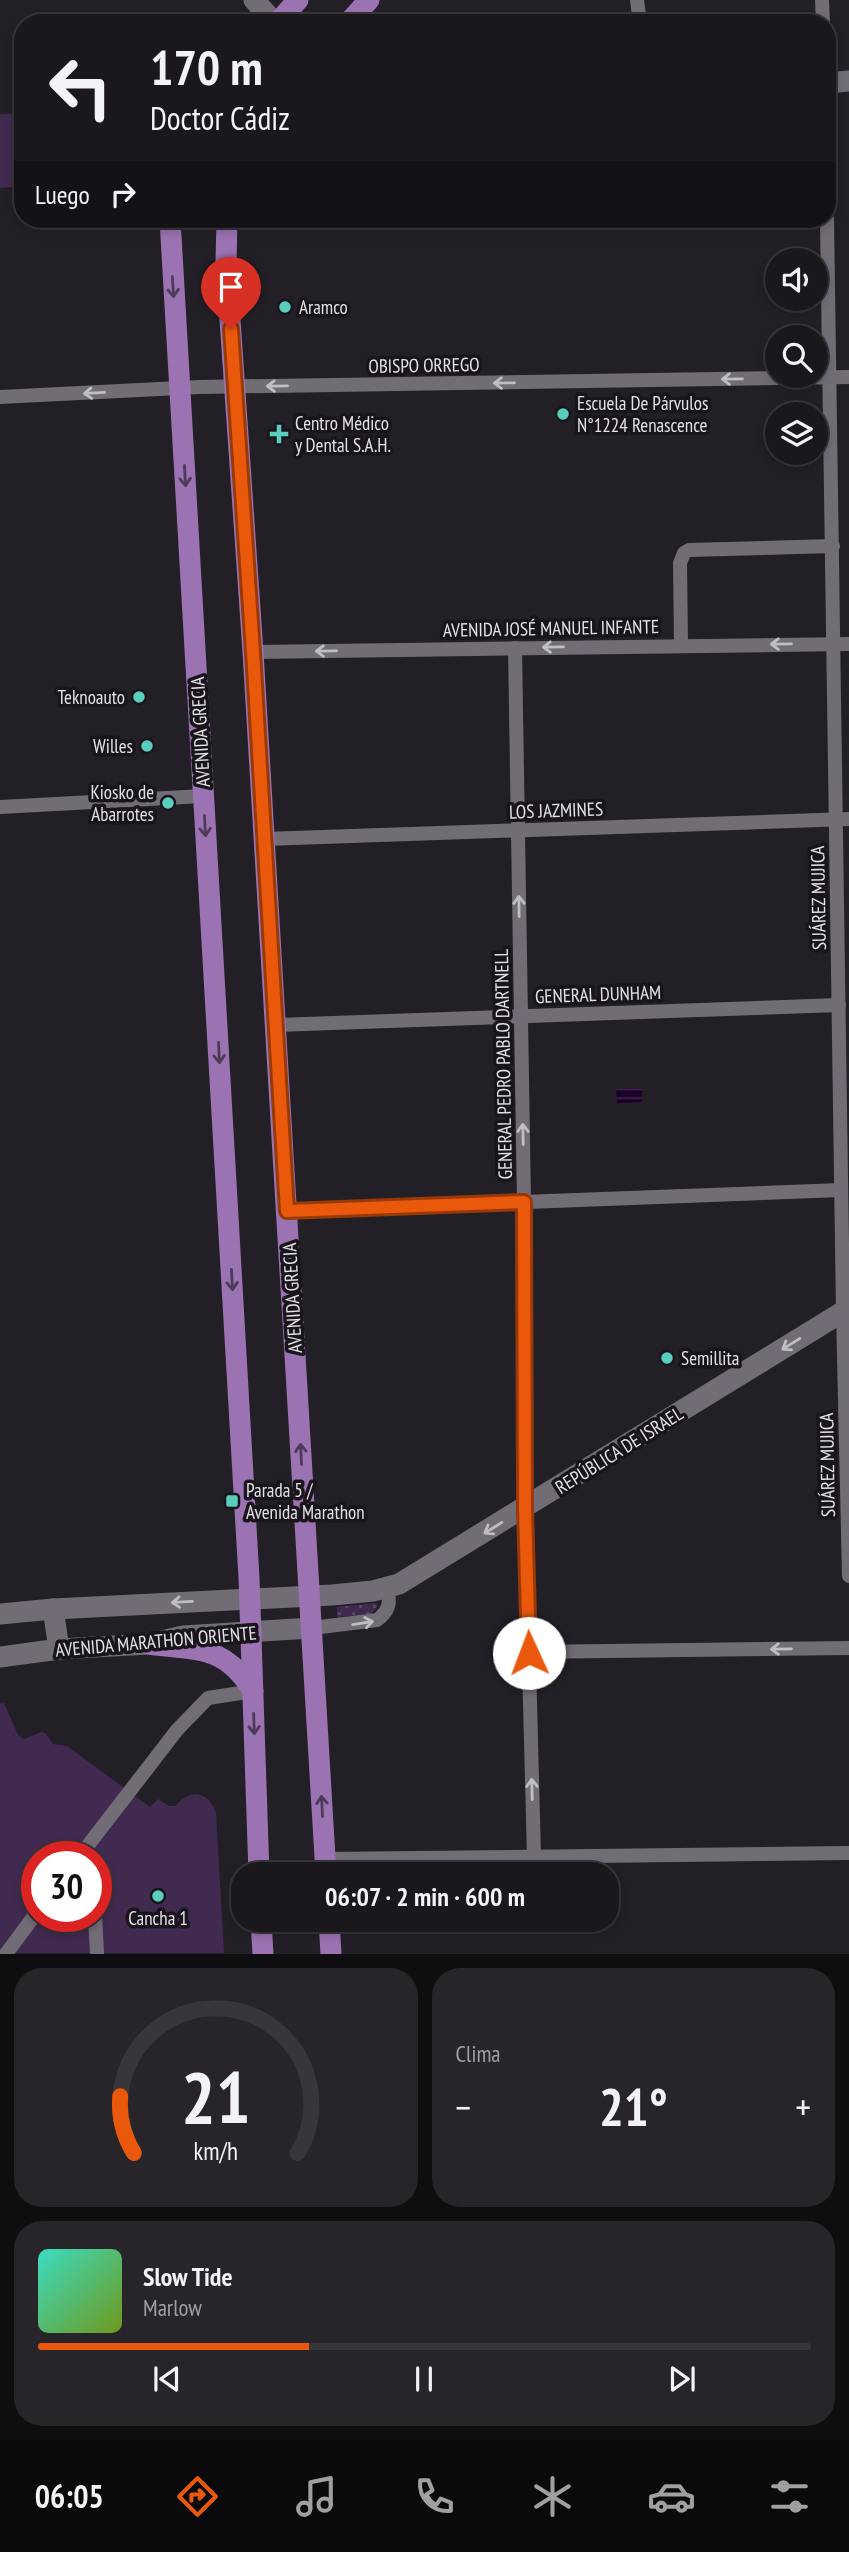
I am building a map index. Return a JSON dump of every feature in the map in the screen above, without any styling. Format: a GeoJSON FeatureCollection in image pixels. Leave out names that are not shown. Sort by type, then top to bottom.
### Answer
{"type":"FeatureCollection","features":[{"type":"Feature","properties":{"kind":"main road"},"geometry":{"type":"LineString","coordinates":[[254,0],[267,14]]}},
{"type":"Feature","properties":{"kind":"main road"},"geometry":{"type":"LineString","coordinates":[[285,14],[298,0]]}},
{"type":"Feature","properties":{"kind":"main road"},"geometry":{"type":"LineString","coordinates":[[356,14],[369,0]]}},
{"type":"Feature","properties":{"kind":"main road","name":"AVENIDA GRECIA"},"geometry":{"type":"LineString","coordinates":[[171,228],[250,1598],[259,1862]]}},
{"type":"Feature","properties":{"kind":"main road","name":"AVENIDA GRECIA"},"geometry":{"type":"LineString","coordinates":[[227,228],[226,262],[265,839],[326,1862]]}},
{"type":"Feature","properties":{"kind":"main road","name":"REPÚBLICA DE ISRAEL"},"geometry":{"type":"LineString","coordinates":[[309,1596],[387,1588],[411,1578],[846,1310]]}},
{"type":"Feature","properties":{"kind":"main road","name":"AVENIDA MARATHON ORIENTE"},"geometry":{"type":"LineString","coordinates":[[0,1614],[309,1596]]}},
{"type":"Feature","properties":{"kind":"main road"},"geometry":{"type":"LineString","coordinates":[[53,1609],[58,1650]]}},
{"type":"Feature","properties":{"kind":"main road","name":"AVENIDA MARATHON ORIENTE"},"geometry":{"type":"LineString","coordinates":[[1,1654],[149,1644],[183,1636],[312,1628]]}},
{"type":"Feature","properties":{"kind":"main road"},"geometry":{"type":"LineString","coordinates":[[149,1644],[205,1651],[225,1658],[241,1673],[253,1690]]}},
{"type":"Feature","properties":{"kind":"main road"},"geometry":{"type":"LineString","coordinates":[[262,1932],[263,1954]]}},
{"type":"Feature","properties":{"kind":"main road"},"geometry":{"type":"LineString","coordinates":[[330,1932],[331,1954]]}},
{"type":"Feature","properties":{"kind":"street","name":"SUÁREZ MUJICA"},"geometry":{"type":"LineString","coordinates":[[827,228],[833,546],[842,644],[839,1005],[849,1576]]}},
{"type":"Feature","properties":{"kind":"street","name":"OBISPO ORREGO"},"geometry":{"type":"LineString","coordinates":[[0,397],[235,386],[849,377]]}},
{"type":"Feature","properties":{"kind":"street"},"geometry":{"type":"LineString","coordinates":[[681,645],[680,563],[684,553],[689,550],[833,546]]}},
{"type":"Feature","properties":{"kind":"street","name":"AVENIDA JOSÉ MANUEL INFANTE"},"geometry":{"type":"LineString","coordinates":[[253,652],[842,644]]}},
{"type":"Feature","properties":{"kind":"street","name":"GENERAL PEDRO PABLO DARTNELL"},"geometry":{"type":"LineString","coordinates":[[515,648],[524,1202],[525,1508],[534,1857]]}},
{"type":"Feature","properties":{"kind":"street"},"geometry":{"type":"LineString","coordinates":[[0,807],[204,796]]}},
{"type":"Feature","properties":{"kind":"street","name":"LOS JAZMINES"},"geometry":{"type":"LineString","coordinates":[[265,839],[842,819]]}},
{"type":"Feature","properties":{"kind":"street","name":"GENERAL DUNHAM"},"geometry":{"type":"LineString","coordinates":[[276,1025],[839,1005]]}},
{"type":"Feature","properties":{"kind":"street"},"geometry":{"type":"LineString","coordinates":[[287,1211],[841,1189]]}},
{"type":"Feature","properties":{"kind":"street"},"geometry":{"type":"LineString","coordinates":[[312,1628],[377,1620],[388,1609],[390,1599],[387,1588]]}},
{"type":"Feature","properties":{"kind":"street"},"geometry":{"type":"LineString","coordinates":[[529,1653],[849,1648]]}},
{"type":"Feature","properties":{"kind":"street"},"geometry":{"type":"LineString","coordinates":[[92,1840],[177,1730],[208,1698],[253,1690]]}},
{"type":"Feature","properties":{"kind":"street"},"geometry":{"type":"LineString","coordinates":[[430,1862],[534,1857],[849,1853]]}},
{"type":"Feature","properties":{"kind":"street"},"geometry":{"type":"LineString","coordinates":[[6,1954],[23,1932]]}},
{"type":"Feature","properties":{"kind":"street"},"geometry":{"type":"LineString","coordinates":[[96,1932],[97,1954]]}},
{"type":"Feature","properties":{"kind":"shaded area"},"geometry":{"type":"Polygon","coordinates":[[[14,113],[14,187],[0,188],[0,114],[14,113]]]}},
{"type":"Feature","properties":{"kind":"shaded area"},"geometry":{"type":"Polygon","coordinates":[[[642,1088],[642,1102],[617,1103],[616,1089],[642,1088]]]}},
{"type":"Feature","properties":{"kind":"shaded area"},"geometry":{"type":"Polygon","coordinates":[[[376,1603],[378,1606],[371,1614],[337,1617],[337,1607],[376,1603]]]}},
{"type":"Feature","properties":{"kind":"shaded area"},"geometry":{"type":"Polygon","coordinates":[[[4,1703],[18,1735],[24,1739],[42,1732],[46,1734],[53,1744],[67,1746],[150,1807],[158,1799],[169,1806],[176,1806],[187,1796],[198,1794],[209,1800],[216,1813],[224,1953],[0,1953],[0,1704],[4,1703]]]}},
{"type":"Feature","properties":{"kind":"place","name":"Aramco"},"geometry":{"type":"Point","coordinates":[285,307]}},
{"type":"Feature","properties":{"kind":"place","name":"Escuela De Párvulos N°1224 Renascence"},"geometry":{"type":"Point","coordinates":[563,414]}},
{"type":"Feature","properties":{"kind":"place","name":"Centro Médico y Dental S.A.H."},"geometry":{"type":"Point","coordinates":[279,434]}},
{"type":"Feature","properties":{"kind":"place","name":"Teknoauto"},"geometry":{"type":"Point","coordinates":[139,697]}},
{"type":"Feature","properties":{"kind":"place","name":"Willes"},"geometry":{"type":"Point","coordinates":[147,746]}},
{"type":"Feature","properties":{"kind":"place","name":"Kiosko de Abarrotes"},"geometry":{"type":"Point","coordinates":[168,803]}},
{"type":"Feature","properties":{"kind":"place","name":"Semillita"},"geometry":{"type":"Point","coordinates":[667,1358]}},
{"type":"Feature","properties":{"kind":"place","name":"Parada 5 / Avenida Marathon"},"geometry":{"type":"Point","coordinates":[232,1501]}},
{"type":"Feature","properties":{"kind":"place","name":"Cancha 1"},"geometry":{"type":"Point","coordinates":[158,1896]}},
{"type":"Feature","properties":{"kind":"route"},"geometry":{"type":"LineString","coordinates":[[231,329],[287,1211],[524,1202],[525,1508],[529,1653]]}}]}
